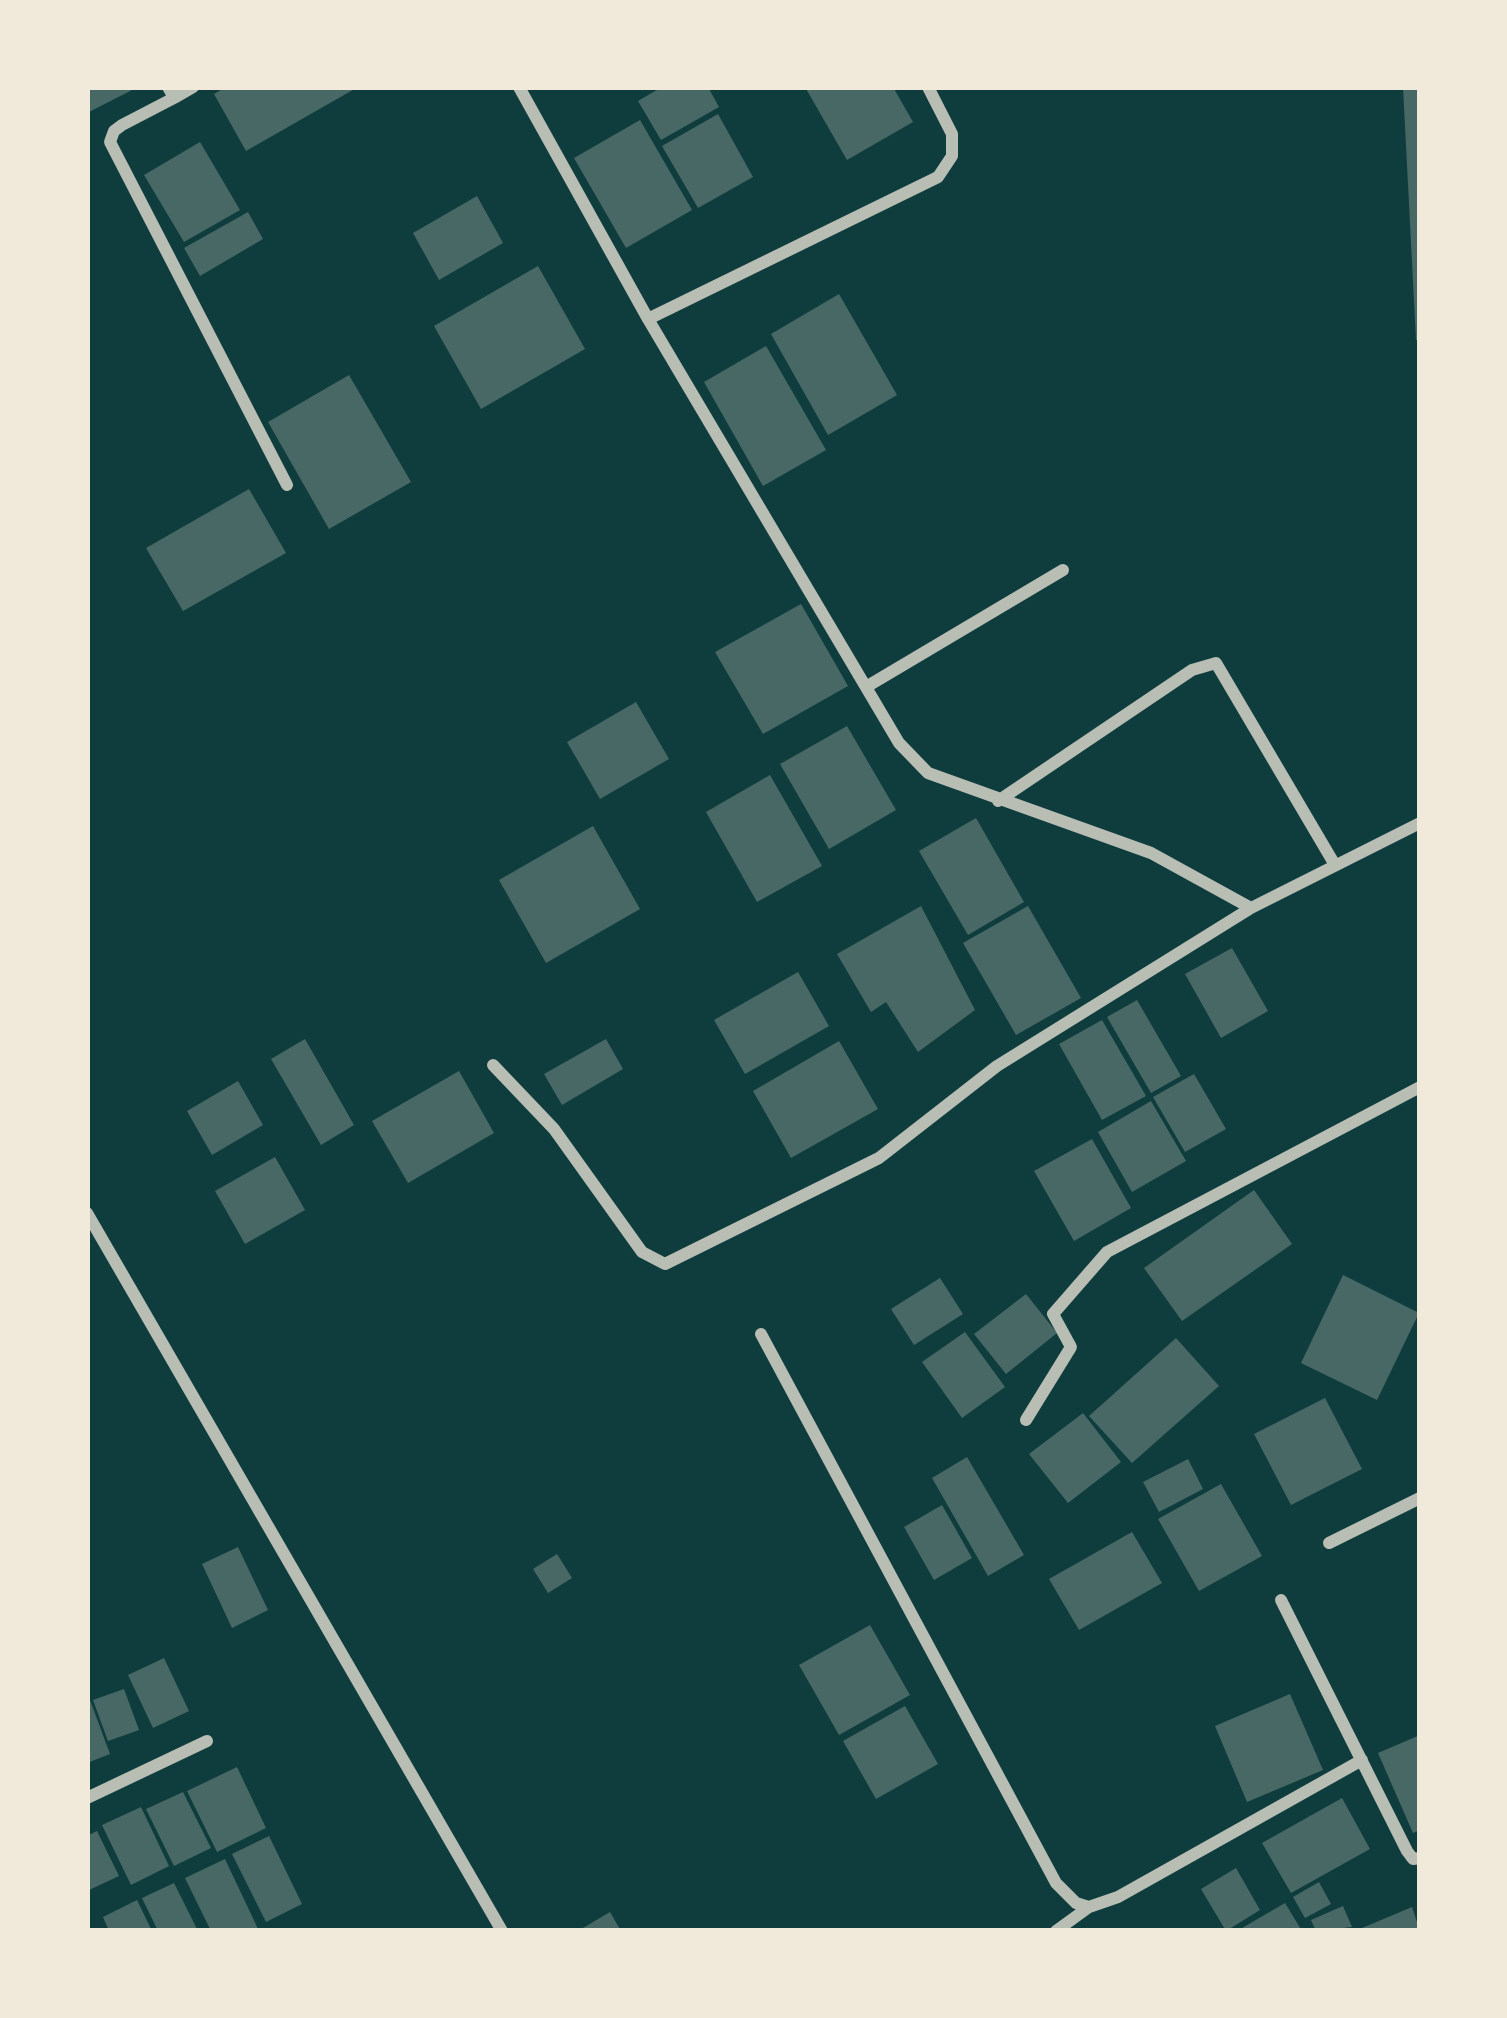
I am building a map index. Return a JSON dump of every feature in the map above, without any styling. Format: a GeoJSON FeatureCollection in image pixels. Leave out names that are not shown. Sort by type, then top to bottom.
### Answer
{"type":"FeatureCollection","features":[{"type":"Feature","properties":{"kind":"street"},"geometry":{"type":"LineString","coordinates":[[193,87],[171,92],[114,130],[110,142],[287,485]]}},
{"type":"Feature","properties":{"kind":"street"},"geometry":{"type":"LineString","coordinates":[[519,87],[648,319],[912,760],[942,780],[1151,853],[1250,908]]}},
{"type":"Feature","properties":{"kind":"street"},"geometry":{"type":"LineString","coordinates":[[648,319],[938,177],[952,156],[952,134],[928,87]]}},
{"type":"Feature","properties":{"kind":"street"},"geometry":{"type":"LineString","coordinates":[[866,687],[1063,570]]}},
{"type":"Feature","properties":{"kind":"street"},"geometry":{"type":"LineString","coordinates":[[998,800],[1192,670],[1216,663],[1335,866]]}},
{"type":"Feature","properties":{"kind":"street"},"geometry":{"type":"LineString","coordinates":[[494,1065],[554,1130],[641,1252],[665,1264],[879,1158],[997,1066],[1250,908],[1420,823]]}},
{"type":"Feature","properties":{"kind":"street"},"geometry":{"type":"LineString","coordinates":[[1026,1420],[1070,1347],[1053,1314],[1107,1252],[1420,1087]]}},
{"type":"Feature","properties":{"kind":"street"},"geometry":{"type":"LineString","coordinates":[[87,1213],[502,1931]]}},
{"type":"Feature","properties":{"kind":"street"},"geometry":{"type":"LineString","coordinates":[[761,1334],[1056,1883],[1076,1904],[1089,1907]]}},
{"type":"Feature","properties":{"kind":"street"},"geometry":{"type":"LineString","coordinates":[[1329,1543],[1420,1498]]}},
{"type":"Feature","properties":{"kind":"street"},"geometry":{"type":"LineString","coordinates":[[1281,1600],[1410,1856],[1420,1858]]}},
{"type":"Feature","properties":{"kind":"street"},"geometry":{"type":"LineString","coordinates":[[87,1798],[207,1741]]}},
{"type":"Feature","properties":{"kind":"street"},"geometry":{"type":"LineString","coordinates":[[1056,1931],[1089,1907],[1118,1897],[1362,1760]]}},
{"type":"Feature","properties":{"kind":"building"},"geometry":{"type":"Polygon","coordinates":[[[87,87],[138,87],[87,113],[87,87]]]}},
{"type":"Feature","properties":{"kind":"building"},"geometry":{"type":"Polygon","coordinates":[[[226,87],[358,87],[246,151],[214,94],[226,87]]]}},
{"type":"Feature","properties":{"kind":"building"},"geometry":{"type":"Polygon","coordinates":[[[662,87],[708,87],[719,107],[661,140],[638,101],[662,87]]]}},
{"type":"Feature","properties":{"kind":"building"},"geometry":{"type":"Polygon","coordinates":[[[805,87],[893,87],[913,122],[847,160],[805,87]]]}},
{"type":"Feature","properties":{"kind":"building"},"geometry":{"type":"Polygon","coordinates":[[[1403,87],[1420,87],[1420,340],[1416,340],[1403,87]]]}},
{"type":"Feature","properties":{"kind":"building"},"geometry":{"type":"Polygon","coordinates":[[[718,114],[753,177],[698,208],[662,146],[718,114]]]}},
{"type":"Feature","properties":{"kind":"building"},"geometry":{"type":"Polygon","coordinates":[[[640,120],[692,210],[626,248],[574,158],[640,120]]]}},
{"type":"Feature","properties":{"kind":"building"},"geometry":{"type":"Polygon","coordinates":[[[200,142],[240,210],[184,242],[144,175],[200,142]]]}},
{"type":"Feature","properties":{"kind":"building"},"geometry":{"type":"Polygon","coordinates":[[[477,196],[503,243],[439,280],[413,233],[477,196]]]}},
{"type":"Feature","properties":{"kind":"building"},"geometry":{"type":"Polygon","coordinates":[[[248,212],[263,239],[200,276],[184,248],[248,212]]]}},
{"type":"Feature","properties":{"kind":"building"},"geometry":{"type":"Polygon","coordinates":[[[538,266],[585,349],[481,409],[434,326],[538,266]]]}},
{"type":"Feature","properties":{"kind":"building"},"geometry":{"type":"Polygon","coordinates":[[[839,294],[897,395],[828,435],[771,334],[839,294]]]}},
{"type":"Feature","properties":{"kind":"building"},"geometry":{"type":"Polygon","coordinates":[[[766,346],[826,450],[763,486],[704,382],[766,346]]]}},
{"type":"Feature","properties":{"kind":"building"},"geometry":{"type":"Polygon","coordinates":[[[349,375],[411,482],[329,529],[268,422],[349,375]]]}},
{"type":"Feature","properties":{"kind":"building"},"geometry":{"type":"Polygon","coordinates":[[[249,489],[286,553],[183,611],[146,548],[249,489]]]}},
{"type":"Feature","properties":{"kind":"building"},"geometry":{"type":"Polygon","coordinates":[[[801,604],[848,686],[763,734],[715,652],[801,604]]]}},
{"type":"Feature","properties":{"kind":"building"},"geometry":{"type":"Polygon","coordinates":[[[636,702],[669,759],[600,799],[567,742],[636,702]]]}},
{"type":"Feature","properties":{"kind":"building"},"geometry":{"type":"Polygon","coordinates":[[[847,726],[896,810],[829,849],[780,764],[847,726]]]}},
{"type":"Feature","properties":{"kind":"building"},"geometry":{"type":"Polygon","coordinates":[[[770,775],[822,866],[757,902],[706,812],[770,775]]]}},
{"type":"Feature","properties":{"kind":"building"},"geometry":{"type":"Polygon","coordinates":[[[976,818],[1024,902],[968,935],[919,851],[976,818]]]}},
{"type":"Feature","properties":{"kind":"building"},"geometry":{"type":"Polygon","coordinates":[[[593,826],[640,909],[546,963],[499,880],[593,826]]]}},
{"type":"Feature","properties":{"kind":"building"},"geometry":{"type":"Polygon","coordinates":[[[921,906],[975,1010],[918,1052],[886,1002],[871,1012],[837,954],[921,906]]]}},
{"type":"Feature","properties":{"kind":"building"},"geometry":{"type":"Polygon","coordinates":[[[1028,906],[1081,998],[1016,1035],[963,943],[1028,906]]]}},
{"type":"Feature","properties":{"kind":"building"},"geometry":{"type":"Polygon","coordinates":[[[1232,948],[1268,1011],[1221,1038],[1185,974],[1232,948]]]}},
{"type":"Feature","properties":{"kind":"building"},"geometry":{"type":"Polygon","coordinates":[[[798,972],[829,1026],[745,1074],[714,1020],[798,972]]]}},
{"type":"Feature","properties":{"kind":"building"},"geometry":{"type":"Polygon","coordinates":[[[1137,1000],[1181,1076],[1151,1093],[1107,1017],[1137,1000]]]}},
{"type":"Feature","properties":{"kind":"building"},"geometry":{"type":"Polygon","coordinates":[[[1102,1020],[1146,1096],[1102,1120],[1059,1044],[1102,1020]]]}},
{"type":"Feature","properties":{"kind":"building"},"geometry":{"type":"Polygon","coordinates":[[[305,1039],[354,1125],[321,1145],[271,1059],[305,1039]]]}},
{"type":"Feature","properties":{"kind":"building"},"geometry":{"type":"Polygon","coordinates":[[[606,1039],[623,1069],[562,1105],[544,1074],[606,1039]]]}},
{"type":"Feature","properties":{"kind":"building"},"geometry":{"type":"Polygon","coordinates":[[[839,1041],[878,1109],[791,1158],[753,1091],[839,1041]]]}},
{"type":"Feature","properties":{"kind":"building"},"geometry":{"type":"Polygon","coordinates":[[[459,1071],[494,1133],[408,1183],[372,1121],[459,1071]]]}},
{"type":"Feature","properties":{"kind":"building"},"geometry":{"type":"Polygon","coordinates":[[[1194,1074],[1226,1129],[1185,1152],[1153,1097],[1194,1074]]]}},
{"type":"Feature","properties":{"kind":"building"},"geometry":{"type":"Polygon","coordinates":[[[238,1081],[263,1125],[212,1155],[187,1111],[238,1081]]]}},
{"type":"Feature","properties":{"kind":"building"},"geometry":{"type":"Polygon","coordinates":[[[1151,1101],[1186,1161],[1132,1192],[1098,1132],[1151,1101]]]}},
{"type":"Feature","properties":{"kind":"building"},"geometry":{"type":"Polygon","coordinates":[[[1092,1139],[1131,1208],[1074,1241],[1034,1171],[1092,1139]]]}},
{"type":"Feature","properties":{"kind":"building"},"geometry":{"type":"Polygon","coordinates":[[[275,1157],[305,1210],[245,1244],[215,1191],[275,1157]]]}},
{"type":"Feature","properties":{"kind":"building"},"geometry":{"type":"Polygon","coordinates":[[[1254,1190],[1292,1244],[1182,1321],[1144,1268],[1254,1190]]]}},
{"type":"Feature","properties":{"kind":"building"},"geometry":{"type":"Polygon","coordinates":[[[1343,1275],[1419,1313],[1377,1400],[1301,1363],[1343,1275]]]}},
{"type":"Feature","properties":{"kind":"building"},"geometry":{"type":"Polygon","coordinates":[[[940,1278],[963,1314],[914,1345],[891,1309],[940,1278]]]}},
{"type":"Feature","properties":{"kind":"building"},"geometry":{"type":"Polygon","coordinates":[[[1026,1294],[1057,1333],[1006,1374],[974,1334],[1026,1294]]]}},
{"type":"Feature","properties":{"kind":"building"},"geometry":{"type":"Polygon","coordinates":[[[965,1332],[1005,1387],[962,1418],[922,1362],[965,1332]]]}},
{"type":"Feature","properties":{"kind":"building"},"geometry":{"type":"Polygon","coordinates":[[[1176,1338],[1219,1386],[1132,1463],[1089,1416],[1176,1338]]]}},
{"type":"Feature","properties":{"kind":"building"},"geometry":{"type":"Polygon","coordinates":[[[1325,1398],[1362,1469],[1291,1505],[1254,1434],[1325,1398]]]}},
{"type":"Feature","properties":{"kind":"building"},"geometry":{"type":"Polygon","coordinates":[[[1083,1413],[1121,1462],[1068,1503],[1029,1454],[1083,1413]]]}},
{"type":"Feature","properties":{"kind":"building"},"geometry":{"type":"Polygon","coordinates":[[[967,1457],[1024,1555],[988,1576],[932,1478],[967,1457]]]}},
{"type":"Feature","properties":{"kind":"building"},"geometry":{"type":"Polygon","coordinates":[[[1188,1459],[1203,1489],[1159,1512],[1143,1482],[1188,1459]]]}},
{"type":"Feature","properties":{"kind":"building"},"geometry":{"type":"Polygon","coordinates":[[[1221,1484],[1262,1556],[1199,1591],[1158,1519],[1221,1484]]]}},
{"type":"Feature","properties":{"kind":"building"},"geometry":{"type":"Polygon","coordinates":[[[942,1505],[972,1558],[934,1580],[904,1527],[942,1505]]]}},
{"type":"Feature","properties":{"kind":"building"},"geometry":{"type":"Polygon","coordinates":[[[1132,1532],[1162,1583],[1079,1630],[1049,1579],[1132,1532]]]}},
{"type":"Feature","properties":{"kind":"building"},"geometry":{"type":"Polygon","coordinates":[[[238,1547],[268,1610],[232,1628],[202,1564],[238,1547]]]}},
{"type":"Feature","properties":{"kind":"building"},"geometry":{"type":"Polygon","coordinates":[[[557,1554],[572,1578],[548,1593],[533,1569],[557,1554]]]}},
{"type":"Feature","properties":{"kind":"building"},"geometry":{"type":"Polygon","coordinates":[[[870,1625],[910,1695],[839,1735],[799,1665],[870,1625]]]}},
{"type":"Feature","properties":{"kind":"building"},"geometry":{"type":"Polygon","coordinates":[[[164,1658],[189,1711],[153,1728],[128,1675],[164,1658]]]}},
{"type":"Feature","properties":{"kind":"building"},"geometry":{"type":"Polygon","coordinates":[[[124,1689],[139,1730],[108,1741],[93,1700],[124,1689]]]}},
{"type":"Feature","properties":{"kind":"building"},"geometry":{"type":"Polygon","coordinates":[[[87,1692],[110,1754],[87,1763],[87,1692]]]}},
{"type":"Feature","properties":{"kind":"building"},"geometry":{"type":"Polygon","coordinates":[[[1290,1694],[1323,1770],[1247,1802],[1215,1726],[1290,1694]]]}},
{"type":"Feature","properties":{"kind":"building"},"geometry":{"type":"Polygon","coordinates":[[[905,1706],[938,1764],[876,1799],[843,1741],[905,1706]]]}},
{"type":"Feature","properties":{"kind":"building"},"geometry":{"type":"Polygon","coordinates":[[[1420,1735],[1420,1830],[1413,1833],[1378,1753],[1420,1735]]]}},
{"type":"Feature","properties":{"kind":"building"},"geometry":{"type":"Polygon","coordinates":[[[237,1767],[266,1828],[217,1852],[187,1791],[237,1767]]]}},
{"type":"Feature","properties":{"kind":"building"},"geometry":{"type":"Polygon","coordinates":[[[183,1792],[211,1848],[174,1866],[146,1809],[183,1792]]]}},
{"type":"Feature","properties":{"kind":"building"},"geometry":{"type":"Polygon","coordinates":[[[1342,1798],[1370,1849],[1291,1893],[1262,1843],[1342,1798]]]}},
{"type":"Feature","properties":{"kind":"building"},"geometry":{"type":"Polygon","coordinates":[[[141,1807],[169,1866],[131,1885],[102,1825],[141,1807]]]}},
{"type":"Feature","properties":{"kind":"building"},"geometry":{"type":"Polygon","coordinates":[[[97,1831],[119,1876],[87,1891],[87,1836],[97,1831]]]}},
{"type":"Feature","properties":{"kind":"building"},"geometry":{"type":"Polygon","coordinates":[[[269,1836],[302,1904],[266,1922],[232,1854],[269,1836]]]}},
{"type":"Feature","properties":{"kind":"building"},"geometry":{"type":"Polygon","coordinates":[[[225,1859],[259,1931],[211,1931],[185,1878],[225,1859]]]}},
{"type":"Feature","properties":{"kind":"building"},"geometry":{"type":"Polygon","coordinates":[[[1236,1868],[1260,1910],[1226,1931],[1201,1889],[1236,1868]]]}},
{"type":"Feature","properties":{"kind":"building"},"geometry":{"type":"Polygon","coordinates":[[[1319,1882],[1331,1904],[1305,1918],[1293,1897],[1319,1882]]]}},
{"type":"Feature","properties":{"kind":"building"},"geometry":{"type":"Polygon","coordinates":[[[174,1883],[198,1931],[158,1931],[142,1898],[174,1883]]]}},
{"type":"Feature","properties":{"kind":"building"},"geometry":{"type":"Polygon","coordinates":[[[137,1900],[152,1931],[109,1931],[103,1917],[137,1900]]]}},
{"type":"Feature","properties":{"kind":"building"},"geometry":{"type":"Polygon","coordinates":[[[1285,1903],[1302,1931],[1237,1931],[1285,1903]]]}},
{"type":"Feature","properties":{"kind":"building"},"geometry":{"type":"Polygon","coordinates":[[[1343,1906],[1352,1927],[1316,1931],[1311,1920],[1343,1906]]]}},
{"type":"Feature","properties":{"kind":"building"},"geometry":{"type":"Polygon","coordinates":[[[1412,1907],[1420,1931],[1355,1931],[1412,1907]]]}},
{"type":"Feature","properties":{"kind":"building"},"geometry":{"type":"Polygon","coordinates":[[[610,1912],[621,1931],[578,1931],[610,1912]]]}}]}
